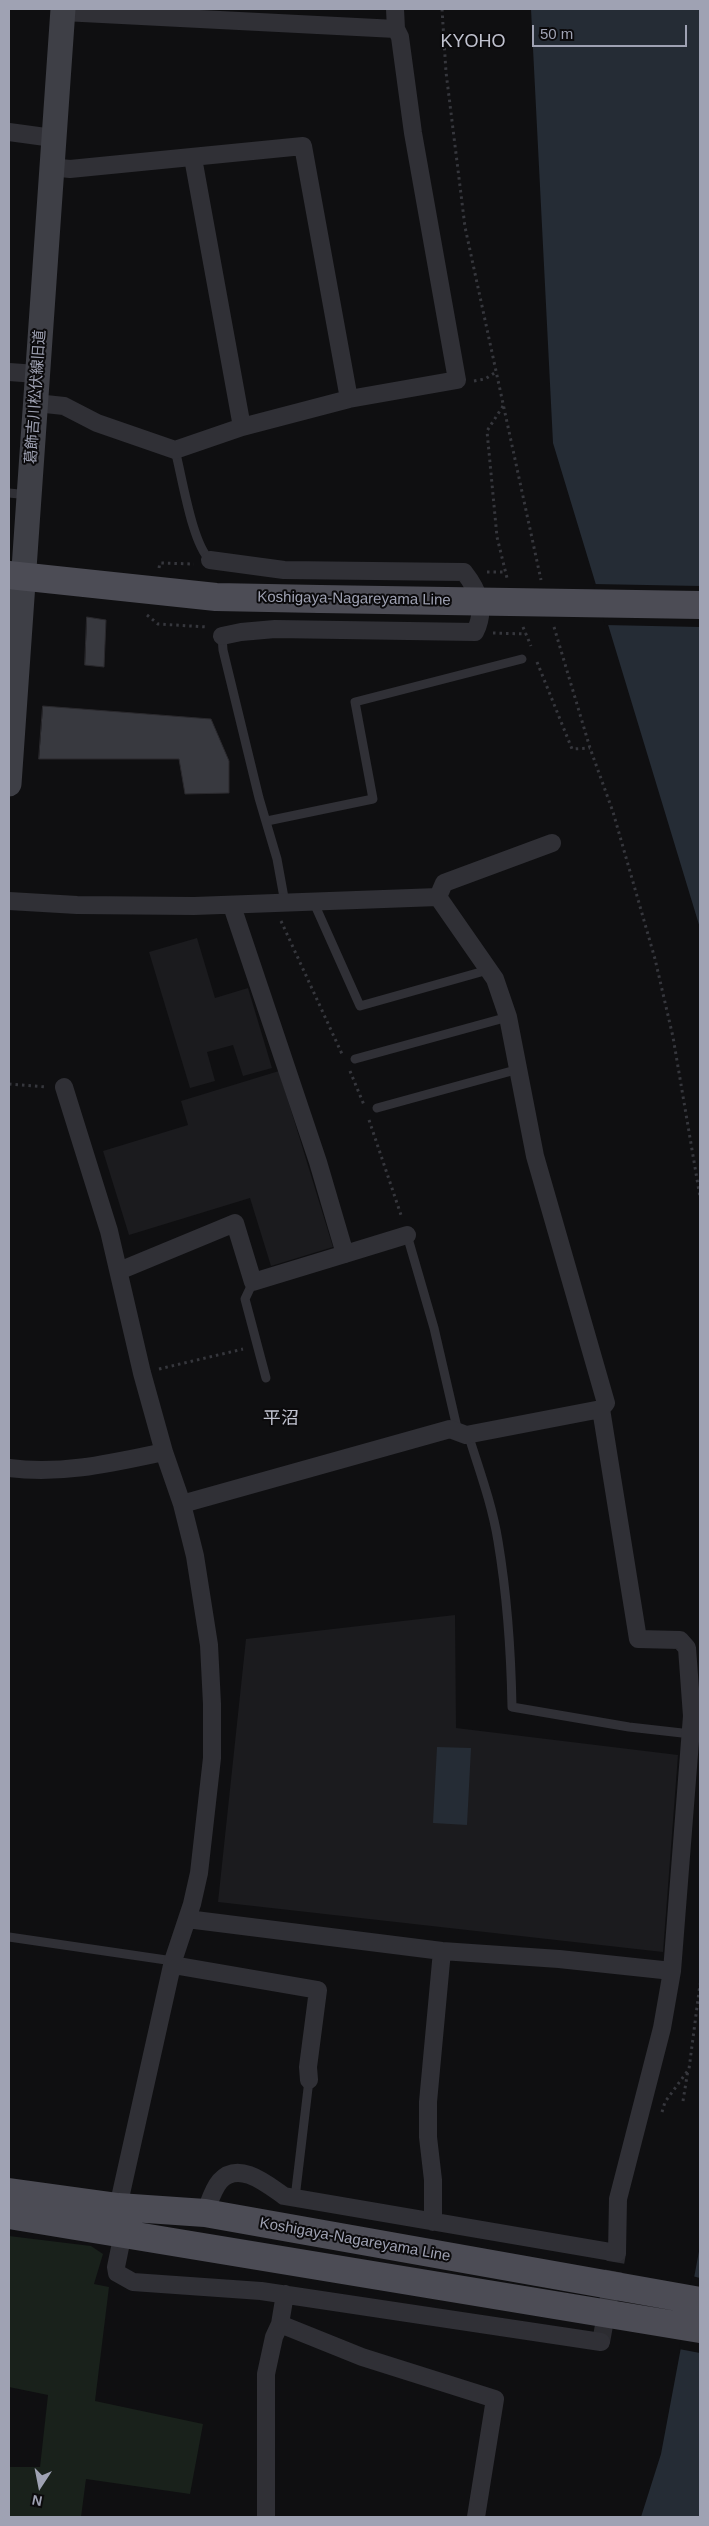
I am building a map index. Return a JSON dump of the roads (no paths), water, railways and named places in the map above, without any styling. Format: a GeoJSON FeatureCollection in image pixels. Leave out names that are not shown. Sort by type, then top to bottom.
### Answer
{"type":"FeatureCollection","features":[{"type":"Feature","properties":{"kind":"main road","name":"Koshigaya-Nagareyama Line"},"geometry":{"type":"LineString","coordinates":[[16,576],[216,598],[700,605]]}},
{"type":"Feature","properties":{"kind":"main road","name":"Koshigaya-Nagareyama Line"},"geometry":{"type":"LineString","coordinates":[[9,2192],[118,2207],[205,2213],[700,2301]]}},
{"type":"Feature","properties":{"kind":"main road","name":"Koshigaya-Nagareyama Line"},"geometry":{"type":"LineString","coordinates":[[9,2215],[700,2329]]}},
{"type":"Feature","properties":{"kind":"street"},"geometry":{"type":"LineString","coordinates":[[36,402],[64,406],[97,423],[175,450],[242,427],[349,399],[457,380],[413,133],[400,37],[396,29],[394,9]]}},
{"type":"Feature","properties":{"kind":"street"},"geometry":{"type":"LineString","coordinates":[[63,11],[396,29]]}},
{"type":"Feature","properties":{"kind":"street","name":"葛飾吉川松伏線旧道"},"geometry":{"type":"LineString","coordinates":[[9,784],[19,494],[36,402],[63,11]]}},
{"type":"Feature","properties":{"kind":"street"},"geometry":{"type":"LineString","coordinates":[[9,132],[53,138]]}},
{"type":"Feature","properties":{"kind":"street"},"geometry":{"type":"LineString","coordinates":[[51,167],[70,169],[302,146],[349,399]]}},
{"type":"Feature","properties":{"kind":"street"},"geometry":{"type":"LineString","coordinates":[[193,158],[242,427]]}},
{"type":"Feature","properties":{"kind":"street"},"geometry":{"type":"LineString","coordinates":[[9,372],[37,374]]}},
{"type":"Feature","properties":{"kind":"street"},"geometry":{"type":"LineString","coordinates":[[210,560],[284,570],[464,572],[476,588],[482,618],[475,632],[275,629],[226,635]]}},
{"type":"Feature","properties":{"kind":"street"},"geometry":{"type":"LineString","coordinates":[[438,897],[444,883],[552,843]]}},
{"type":"Feature","properties":{"kind":"street"},"geometry":{"type":"LineString","coordinates":[[9,901],[78,905],[232,906],[438,897]]}},
{"type":"Feature","properties":{"kind":"street"},"geometry":{"type":"LineString","coordinates":[[182,1504],[450,1430],[463,1433],[601,1409],[606,1403],[540,1173],[508,1017],[495,979],[438,897]]}},
{"type":"Feature","properties":{"kind":"street"},"geometry":{"type":"LineString","coordinates":[[232,906],[318,1162],[345,1254]]}},
{"type":"Feature","properties":{"kind":"street"},"geometry":{"type":"LineString","coordinates":[[64,1088],[109,1231],[142,1373],[164,1452],[182,1504],[202,1590],[209,1645],[212,1704],[212,1758],[199,1874],[173,1963],[118,2207]]}},
{"type":"Feature","properties":{"kind":"street"},"geometry":{"type":"LineString","coordinates":[[119,1272],[234,1223],[253,1282],[408,1236]]}},
{"type":"Feature","properties":{"kind":"street"},"geometry":{"type":"LineString","coordinates":[[205,2213],[220,2180],[230,2174],[244,2173],[258,2178],[284,2196],[617,2253],[618,2199],[662,2028],[672,1971],[692,1706],[687,1648],[680,1640],[638,1639],[601,1409]]}},
{"type":"Feature","properties":{"kind":"street"},"geometry":{"type":"LineString","coordinates":[[9,1468],[38,1471],[86,1468],[164,1452]]}},
{"type":"Feature","properties":{"kind":"street"},"geometry":{"type":"LineString","coordinates":[[187,1919],[442,1950],[559,1958],[672,1971]]}},
{"type":"Feature","properties":{"kind":"street"},"geometry":{"type":"LineString","coordinates":[[433,2222],[433,2180],[428,2137],[428,2102],[442,1950]]}},
{"type":"Feature","properties":{"kind":"street"},"geometry":{"type":"LineString","coordinates":[[173,1963],[318,1990],[308,2066],[309,2080]]}},
{"type":"Feature","properties":{"kind":"street"},"geometry":{"type":"LineString","coordinates":[[123,2233],[116,2267],[117,2274],[125,2280],[133,2282],[285,2294],[601,2342]]}},
{"type":"Feature","properties":{"kind":"street"},"geometry":{"type":"LineString","coordinates":[[266,2517],[266,2374],[274,2336],[280,2324],[285,2294]]}},
{"type":"Feature","properties":{"kind":"street"},"geometry":{"type":"LineString","coordinates":[[280,2324],[362,2357],[495,2399],[476,2517]]}},
{"type":"Feature","properties":{"kind":"lane"},"geometry":{"type":"LineString","coordinates":[[175,450],[195,530],[203,553],[210,560]]}},
{"type":"Feature","properties":{"kind":"lane"},"geometry":{"type":"LineString","coordinates":[[226,635],[223,650],[277,859],[285,903]]}},
{"type":"Feature","properties":{"kind":"lane"},"geometry":{"type":"LineString","coordinates":[[267,821],[373,799],[355,702],[522,659]]}},
{"type":"Feature","properties":{"kind":"lane"},"geometry":{"type":"LineString","coordinates":[[314,903],[360,1006],[488,970]]}},
{"type":"Feature","properties":{"kind":"lane"},"geometry":{"type":"LineString","coordinates":[[355,1059],[508,1017]]}},
{"type":"Feature","properties":{"kind":"lane"},"geometry":{"type":"LineString","coordinates":[[376,1108],[519,1069]]}},
{"type":"Feature","properties":{"kind":"lane"},"geometry":{"type":"LineString","coordinates":[[408,1236],[463,1433],[489,1500],[498,1540],[511,1664],[512,1707],[629,1727],[691,1734]]}},
{"type":"Feature","properties":{"kind":"lane"},"geometry":{"type":"LineString","coordinates":[[253,1282],[245,1300],[266,1378]]}},
{"type":"Feature","properties":{"kind":"lane"},"geometry":{"type":"LineString","coordinates":[[9,1937],[173,1963]]}},
{"type":"Feature","properties":{"kind":"lane"},"geometry":{"type":"LineString","coordinates":[[295,2198],[309,2080]]}},
{"type":"Feature","properties":{"kind":"tunnel"},"geometry":{"type":"LineString","coordinates":[[601,2342],[617,2253]]}},
{"type":"Feature","properties":{"kind":"district","name":"KYOHO"},"geometry":{"type":"Point","coordinates":[473,42]}},
{"type":"Feature","properties":{"kind":"district","name":"平沼"},"geometry":{"type":"Point","coordinates":[281,1419]}}]}
